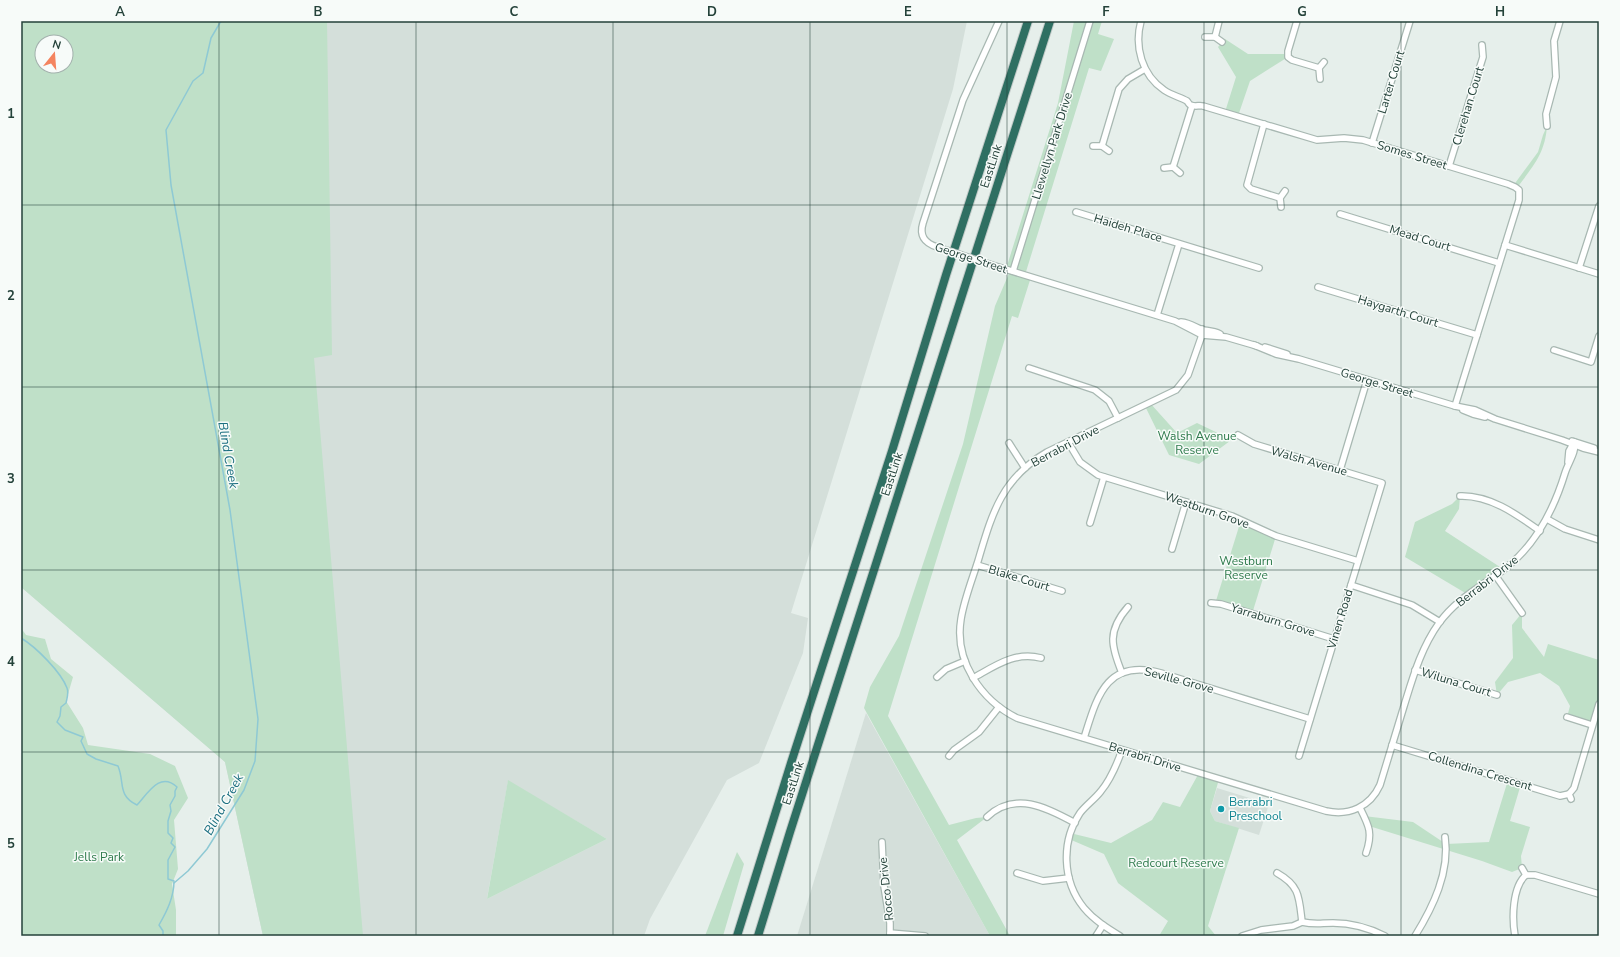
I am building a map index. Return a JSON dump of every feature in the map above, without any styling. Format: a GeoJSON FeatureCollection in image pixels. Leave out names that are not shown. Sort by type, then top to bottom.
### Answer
{"type":"FeatureCollection","features":[{"type":"Feature","properties":{"kind":"highway","name":"EastLink"},"geometry":{"type":"LineString","coordinates":[[737,936],[1028,21]]}},
{"type":"Feature","properties":{"kind":"highway","name":"EastLink"},"geometry":{"type":"LineString","coordinates":[[758,936],[792,824],[1050,21]]}},
{"type":"Feature","properties":{"kind":"street","name":"George Street"},"geometry":{"type":"LineString","coordinates":[[999,21],[963,100],[923,223],[921,233],[924,240],[937,247],[992,265],[1175,321],[1188,323],[1201,332],[1213,331],[1226,337],[1274,349],[1299,359],[1455,406],[1473,414],[1496,419],[1574,444],[1589,446],[1599,451]]}},
{"type":"Feature","properties":{"kind":"street","name":"Llewellyn Park Drive"},"geometry":{"type":"LineString","coordinates":[[1013,271],[1090,21]]}},
{"type":"Feature","properties":{"kind":"street","name":"Somes Street"},"geometry":{"type":"LineString","coordinates":[[1141,21],[1138,39],[1140,55],[1145,69],[1161,88],[1173,96],[1185,100],[1192,106],[1204,106],[1317,140],[1349,138],[1372,143],[1513,186],[1520,190],[1519,200],[1455,406]]}},
{"type":"Feature","properties":{"kind":"street"},"geometry":{"type":"LineString","coordinates":[[1215,36],[1219,21]]}},
{"type":"Feature","properties":{"kind":"street"},"geometry":{"type":"LineString","coordinates":[[1297,21],[1288,51],[1288,57],[1292,60],[1319,68]]}},
{"type":"Feature","properties":{"kind":"street","name":"Larter Court"},"geometry":{"type":"LineString","coordinates":[[1372,143],[1410,21]]}},
{"type":"Feature","properties":{"kind":"street"},"geometry":{"type":"LineString","coordinates":[[1548,126],[1546,114],[1556,82],[1554,41],[1560,21]]}},
{"type":"Feature","properties":{"kind":"street"},"geometry":{"type":"LineString","coordinates":[[1205,37],[1215,36],[1222,42]]}},
{"type":"Feature","properties":{"kind":"street","name":"Clerehan Court"},"geometry":{"type":"LineString","coordinates":[[1449,166],[1483,57],[1482,45]]}},
{"type":"Feature","properties":{"kind":"street"},"geometry":{"type":"LineString","coordinates":[[1320,79],[1319,68],[1324,62]]}},
{"type":"Feature","properties":{"kind":"street"},"geometry":{"type":"LineString","coordinates":[[1102,146],[1120,89],[1128,79],[1145,69]]}},
{"type":"Feature","properties":{"kind":"street"},"geometry":{"type":"LineString","coordinates":[[1173,167],[1192,106]]}},
{"type":"Feature","properties":{"kind":"street"},"geometry":{"type":"LineString","coordinates":[[1264,124],[1247,185],[1251,189],[1280,198]]}},
{"type":"Feature","properties":{"kind":"street"},"geometry":{"type":"LineString","coordinates":[[1093,146],[1102,146],[1109,151]]}},
{"type":"Feature","properties":{"kind":"street"},"geometry":{"type":"LineString","coordinates":[[1164,168],[1173,167],[1180,173]]}},
{"type":"Feature","properties":{"kind":"street"},"geometry":{"type":"LineString","coordinates":[[1281,207],[1280,198],[1285,191]]}},
{"type":"Feature","properties":{"kind":"street"},"geometry":{"type":"LineString","coordinates":[[1579,268],[1599,206]]}},
{"type":"Feature","properties":{"kind":"street","name":"Haideh Place"},"geometry":{"type":"LineString","coordinates":[[1076,212],[1259,268]]}},
{"type":"Feature","properties":{"kind":"street","name":"Mead Court"},"geometry":{"type":"LineString","coordinates":[[1340,214],[1499,263]]}},
{"type":"Feature","properties":{"kind":"street"},"geometry":{"type":"LineString","coordinates":[[1157,315],[1179,244]]}},
{"type":"Feature","properties":{"kind":"street"},"geometry":{"type":"LineString","coordinates":[[1505,245],[1599,274]]}},
{"type":"Feature","properties":{"kind":"street","name":"Haygarth Court"},"geometry":{"type":"LineString","coordinates":[[1318,287],[1477,335]]}},
{"type":"Feature","properties":{"kind":"street","name":"Berrabri Drive"},"geometry":{"type":"LineString","coordinates":[[1201,332],[1188,375],[1176,390],[1040,456],[1025,468],[1008,486],[991,518],[961,619],[960,635],[965,661],[973,678],[983,692],[999,707],[1024,720],[1326,811],[1344,813],[1360,808],[1372,799],[1378,790],[1415,670],[1425,646],[1440,622],[1467,594],[1507,567],[1523,552],[1540,531],[1558,497],[1567,466],[1568,454],[1574,444]]}},
{"type":"Feature","properties":{"kind":"street"},"geometry":{"type":"LineString","coordinates":[[1554,350],[1591,362],[1599,336]]}},
{"type":"Feature","properties":{"kind":"street"},"geometry":{"type":"LineString","coordinates":[[1029,368],[1089,387],[1099,392],[1109,401],[1118,418]]}},
{"type":"Feature","properties":{"kind":"street"},"geometry":{"type":"LineString","coordinates":[[1340,470],[1367,380]]}},
{"type":"Feature","properties":{"kind":"street","name":"Walsh Avenue"},"geometry":{"type":"LineString","coordinates":[[1238,435],[1254,444],[1382,483]]}},
{"type":"Feature","properties":{"kind":"street","name":"Westburn Grove"},"geometry":{"type":"LineString","coordinates":[[1068,442],[1080,462],[1091,471],[1104,477],[1238,518],[1278,537],[1358,562]]}},
{"type":"Feature","properties":{"kind":"street"},"geometry":{"type":"LineString","coordinates":[[1008,443],[1025,468]]}},
{"type":"Feature","properties":{"kind":"street"},"geometry":{"type":"LineString","coordinates":[[1090,522],[1104,477]]}},
{"type":"Feature","properties":{"kind":"street","name":"Vinen Road"},"geometry":{"type":"LineString","coordinates":[[1299,756],[1382,483]]}},
{"type":"Feature","properties":{"kind":"street"},"geometry":{"type":"LineString","coordinates":[[1460,496],[1475,497],[1492,502],[1510,511],[1540,531]]}},
{"type":"Feature","properties":{"kind":"street"},"geometry":{"type":"LineString","coordinates":[[1172,550],[1186,502]]}},
{"type":"Feature","properties":{"kind":"street"},"geometry":{"type":"LineString","coordinates":[[1547,518],[1565,529],[1599,540]]}},
{"type":"Feature","properties":{"kind":"street","name":"Blake Court"},"geometry":{"type":"LineString","coordinates":[[977,565],[1062,591]]}},
{"type":"Feature","properties":{"kind":"street"},"geometry":{"type":"LineString","coordinates":[[1495,575],[1522,613]]}},
{"type":"Feature","properties":{"kind":"street"},"geometry":{"type":"LineString","coordinates":[[1351,585],[1412,605],[1440,622]]}},
{"type":"Feature","properties":{"kind":"street","name":"Yarraburn Grove"},"geometry":{"type":"LineString","coordinates":[[1211,603],[1221,604],[1334,639]]}},
{"type":"Feature","properties":{"kind":"street"},"geometry":{"type":"LineString","coordinates":[[1084,738],[1094,704],[1100,693],[1110,682],[1122,673],[1113,648],[1113,638],[1116,623],[1128,607]]}},
{"type":"Feature","properties":{"kind":"street"},"geometry":{"type":"LineString","coordinates":[[973,678],[1008,659],[1026,655],[1041,658]]}},
{"type":"Feature","properties":{"kind":"street"},"geometry":{"type":"LineString","coordinates":[[938,677],[946,669],[965,661]]}},
{"type":"Feature","properties":{"kind":"street","name":"Seville Grove"},"geometry":{"type":"LineString","coordinates":[[1122,673],[1140,670],[1155,671],[1310,719]]}},
{"type":"Feature","properties":{"kind":"street","name":"Wiluna Court"},"geometry":{"type":"LineString","coordinates":[[1415,670],[1497,695]]}},
{"type":"Feature","properties":{"kind":"street","name":"Collendina Crescent"},"geometry":{"type":"LineString","coordinates":[[1392,745],[1560,796],[1570,797],[1599,704]]}},
{"type":"Feature","properties":{"kind":"street"},"geometry":{"type":"LineString","coordinates":[[949,756],[954,750],[982,730],[999,707]]}},
{"type":"Feature","properties":{"kind":"street"},"geometry":{"type":"LineString","coordinates":[[1566,717],[1592,725]]}},
{"type":"Feature","properties":{"kind":"street"},"geometry":{"type":"LineString","coordinates":[[1120,936],[1092,916],[1081,904],[1074,892],[1069,878],[1067,848],[1075,823],[1083,810],[1101,791],[1108,781],[1122,750]]}},
{"type":"Feature","properties":{"kind":"street"},"geometry":{"type":"LineString","coordinates":[[987,817],[1000,807],[1023,804],[1046,808],[1075,823]]}},
{"type":"Feature","properties":{"kind":"street"},"geometry":{"type":"LineString","coordinates":[[1360,808],[1370,829],[1369,844],[1366,853]]}},
{"type":"Feature","properties":{"kind":"street"},"geometry":{"type":"LineString","coordinates":[[1415,936],[1432,908],[1440,885],[1446,851],[1445,837]]}},
{"type":"Feature","properties":{"kind":"street","name":"Rocco Drive"},"geometry":{"type":"LineString","coordinates":[[882,842],[884,886],[890,934]]}},
{"type":"Feature","properties":{"kind":"street"},"geometry":{"type":"LineString","coordinates":[[1522,868],[1526,875]]}},
{"type":"Feature","properties":{"kind":"street"},"geometry":{"type":"LineString","coordinates":[[1278,872],[1288,879],[1294,886],[1300,901],[1302,922]]}},
{"type":"Feature","properties":{"kind":"street"},"geometry":{"type":"LineString","coordinates":[[1017,873],[1043,881],[1069,878]]}},
{"type":"Feature","properties":{"kind":"street"},"geometry":{"type":"LineString","coordinates":[[1526,875],[1535,875],[1599,894]]}},
{"type":"Feature","properties":{"kind":"street"},"geometry":{"type":"LineString","coordinates":[[1515,936],[1513,920],[1514,903],[1520,884],[1526,875]]}},
{"type":"Feature","properties":{"kind":"street"},"geometry":{"type":"LineString","coordinates":[[1242,936],[1261,930],[1294,926],[1302,922],[1312,924],[1347,924],[1366,928],[1385,936]]}},
{"type":"Feature","properties":{"kind":"street"},"geometry":{"type":"LineString","coordinates":[[1096,936],[1103,925]]}},
{"type":"Feature","properties":{"kind":"street"},"geometry":{"type":"LineString","coordinates":[[890,934],[925,936]]}},
{"type":"Feature","properties":{"kind":"shaded area"},"geometry":{"type":"Polygon","coordinates":[[[21,21],[967,21],[953,89],[791,613],[808,618],[803,653],[759,763],[727,780],[650,919],[644,936],[263,936],[225,762],[21,587],[21,21]],[[508,781],[487,899],[607,839],[508,781]]]}},
{"type":"Feature","properties":{"kind":"shaded area"},"geometry":{"type":"Polygon","coordinates":[[[866,713],[990,936],[797,936],[866,713]]]}},
{"type":"Feature","properties":{"kind":"shaded area"},"geometry":{"type":"Polygon","coordinates":[[[1217,788],[1269,804],[1259,835],[1215,821],[1210,811],[1217,788]]]}},
{"type":"Feature","properties":{"kind":"green space"},"geometry":{"type":"Polygon","coordinates":[[[21,21],[327,21],[332,355],[314,358],[363,936],[263,936],[225,762],[21,587],[21,21]]]}},
{"type":"Feature","properties":{"kind":"green space"},"geometry":{"type":"Polygon","coordinates":[[[1074,21],[1102,21],[1098,34],[1114,39],[1101,71],[1089,68],[1025,275],[1031,277],[1018,318],[1012,316],[888,716],[949,825],[976,818],[987,817],[957,840],[1010,936],[990,936],[864,708],[870,687],[899,636],[963,444],[995,306],[1010,271],[1006,269],[1058,103],[1074,21]]]}},
{"type":"Feature","properties":{"kind":"green space"},"geometry":{"type":"Polygon","coordinates":[[[1225,39],[1248,54],[1288,54],[1288,57],[1250,81],[1238,116],[1225,112],[1236,77],[1218,47],[1225,39]]]}},
{"type":"Feature","properties":{"kind":"green space"},"geometry":{"type":"Polygon","coordinates":[[[1547,126],[1546,136],[1541,152],[1517,188],[1513,186],[1538,152],[1547,126]]]}},
{"type":"Feature","properties":{"kind":"green space","name":"Walsh Avenue Reserve"},"geometry":{"type":"Polygon","coordinates":[[[1150,403],[1177,433],[1197,423],[1224,436],[1238,435],[1199,464],[1169,455],[1145,406],[1150,403]]]}},
{"type":"Feature","properties":{"kind":"green space"},"geometry":{"type":"Polygon","coordinates":[[[1460,496],[1459,509],[1445,531],[1503,569],[1467,594],[1405,557],[1415,522],[1452,504],[1460,496]]]}},
{"type":"Feature","properties":{"kind":"green space","name":"Westburn Reserve"},"geometry":{"type":"Polygon","coordinates":[[[1241,520],[1276,536],[1252,614],[1215,604],[1241,520]]]}},
{"type":"Feature","properties":{"kind":"green space"},"geometry":{"type":"Polygon","coordinates":[[[1522,613],[1522,628],[1544,657],[1548,644],[1599,660],[1599,704],[1592,725],[1567,717],[1570,706],[1559,686],[1540,673],[1508,682],[1497,695],[1495,682],[1513,658],[1512,625],[1522,613]]]}},
{"type":"Feature","properties":{"kind":"green space","name":"Jells Park"},"geometry":{"type":"Polygon","coordinates":[[[21,628],[26,635],[45,639],[51,659],[73,677],[66,701],[83,728],[88,745],[150,754],[175,766],[188,798],[174,820],[178,869],[172,884],[176,910],[176,936],[21,936],[21,628]]]}},
{"type":"Feature","properties":{"kind":"green space","name":"Redcourt Reserve"},"geometry":{"type":"Polygon","coordinates":[[[1199,773],[1219,779],[1210,811],[1215,821],[1239,828],[1208,926],[1216,936],[1159,936],[1168,921],[1118,883],[1104,854],[1069,839],[1070,833],[1111,843],[1152,820],[1163,802],[1180,807],[1199,773]]]}},
{"type":"Feature","properties":{"kind":"green space"},"geometry":{"type":"Polygon","coordinates":[[[508,780],[607,839],[487,899],[508,780]]]}},
{"type":"Feature","properties":{"kind":"green space"},"geometry":{"type":"Polygon","coordinates":[[[1508,780],[1521,784],[1510,821],[1530,827],[1521,856],[1522,868],[1512,872],[1482,861],[1369,826],[1364,816],[1413,822],[1446,844],[1489,842],[1508,780]]]}},
{"type":"Feature","properties":{"kind":"green space"},"geometry":{"type":"Polygon","coordinates":[[[737,852],[744,864],[723,936],[705,936],[737,852]]]}},
{"type":"Feature","properties":{"kind":"waterway","name":"Blind Creek"},"geometry":{"type":"LineString","coordinates":[[174,883],[188,871],[207,849],[244,790],[255,761],[258,719],[230,510],[171,185],[166,130],[193,81],[203,73],[211,38],[221,21]]}},
{"type":"Feature","properties":{"kind":"waterway"},"geometry":{"type":"LineString","coordinates":[[21,638],[34,647],[47,660],[67,688],[68,694],[66,703],[61,707],[60,716],[57,722],[65,730],[83,737],[81,741],[87,754],[96,759],[118,766],[124,793],[131,801],[137,805],[150,790],[160,782],[165,781],[177,787],[175,796],[170,805],[171,811],[168,821],[168,833],[173,838],[171,843],[175,847],[168,860],[168,879],[174,881],[174,887],[170,904],[159,925],[163,931],[163,936]]}},
{"type":"Feature","properties":{"kind":"place","name":"Berrabri Preschool"},"geometry":{"type":"Point","coordinates":[1221,809]}}]}
